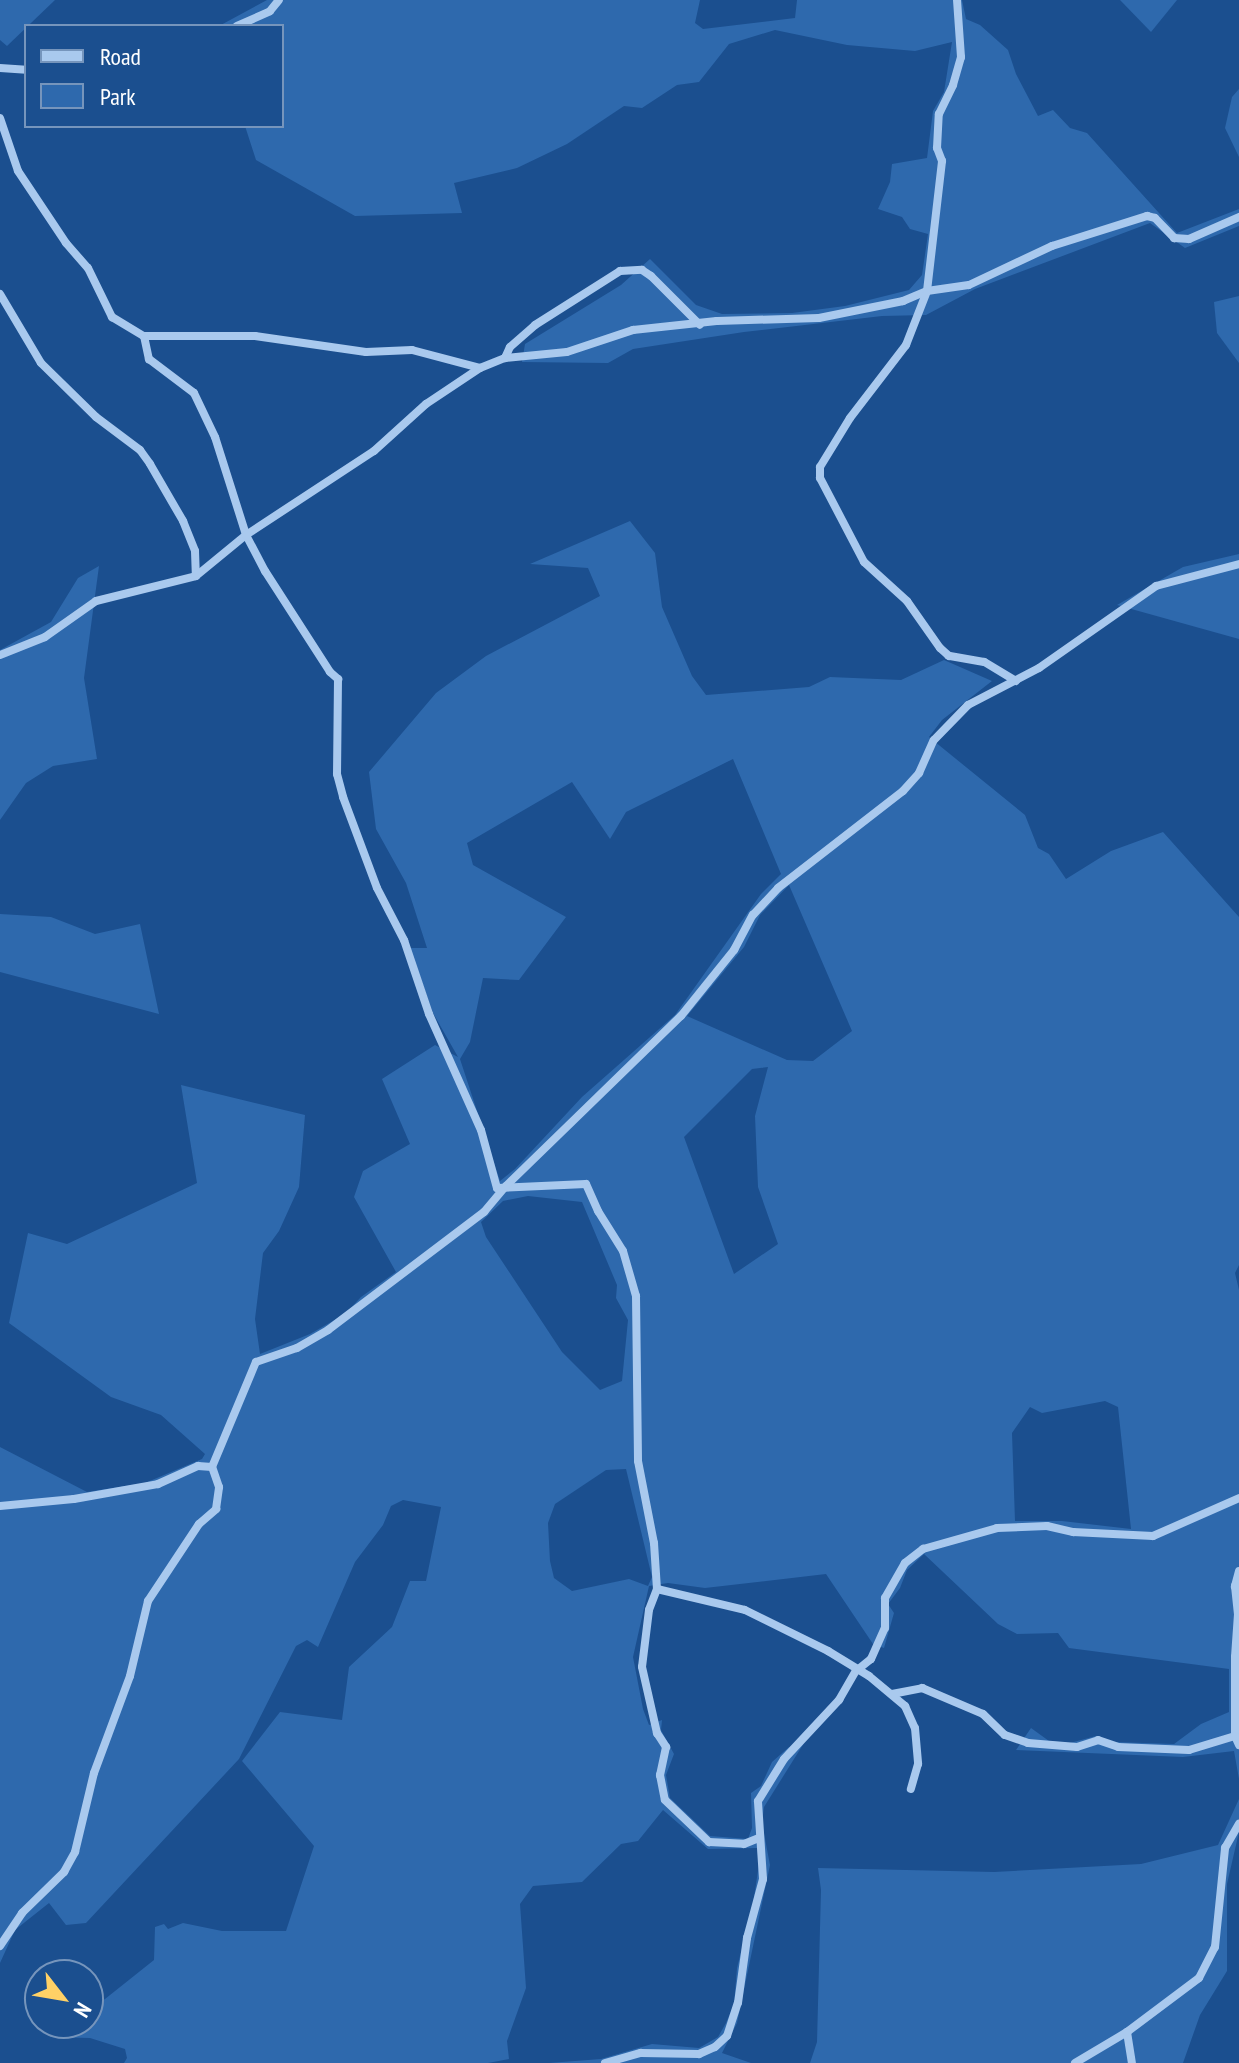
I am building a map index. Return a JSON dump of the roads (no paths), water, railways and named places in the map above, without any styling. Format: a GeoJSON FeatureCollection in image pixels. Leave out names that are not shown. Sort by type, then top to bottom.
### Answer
{"type":"FeatureCollection","features":[{"type":"Feature","properties":{"kind":"street"},"geometry":{"type":"LineString","coordinates":[[241,24],[270,11],[279,0]]}},
{"type":"Feature","properties":{"kind":"street"},"geometry":{"type":"LineString","coordinates":[[957,0],[961,57],[953,85],[939,114],[937,148],[942,161],[927,291],[906,345],[831,446],[820,467],[820,478],[864,562],[907,601],[940,648],[949,656],[984,662],[1016,681]]}},
{"type":"Feature","properties":{"kind":"street"},"geometry":{"type":"LineString","coordinates":[[0,68],[24,70]]}},
{"type":"Feature","properties":{"kind":"street"},"geometry":{"type":"LineString","coordinates":[[0,118],[18,171],[66,243],[88,268],[112,317],[144,336],[255,336],[366,352],[412,350],[480,368]]}},
{"type":"Feature","properties":{"kind":"street"},"geometry":{"type":"LineString","coordinates":[[0,655],[45,637],[96,601],[196,576],[246,535],[374,451],[426,404],[480,368],[505,358],[567,352],[633,330],[819,318],[903,301],[927,291],[969,285],[1052,246],[1147,216],[1155,218],[1174,238],[1189,239],[1239,217]]}},
{"type":"Feature","properties":{"kind":"street"},"geometry":{"type":"LineString","coordinates":[[505,358],[510,347],[535,325],[620,271],[642,270],[651,276],[700,325]]}},
{"type":"Feature","properties":{"kind":"street"},"geometry":{"type":"LineString","coordinates":[[0,294],[41,363],[96,417],[140,450],[150,464],[183,521],[195,551],[196,576]]}},
{"type":"Feature","properties":{"kind":"street"},"geometry":{"type":"LineString","coordinates":[[144,336],[149,359],[194,393],[215,437],[246,535],[265,571],[330,672],[338,679],[337,774],[343,797],[377,888],[404,940],[429,1014],[481,1130],[497,1188],[586,1184],[598,1211],[623,1251],[636,1296],[638,1461],[654,1543],[657,1589],[649,1610],[642,1667],[657,1733],[666,1747],[660,1775],[665,1800],[709,1842],[744,1844],[759,1838]]}},
{"type":"Feature","properties":{"kind":"street"},"geometry":{"type":"LineString","coordinates":[[0,1946],[22,1913],[64,1872],[75,1852],[94,1773],[130,1676],[148,1601],[199,1524],[216,1509],[219,1487],[212,1467],[256,1362],[297,1348],[328,1330],[484,1212],[506,1186],[681,1016],[734,950],[753,915],[778,888],[894,800],[919,773],[934,740],[968,705],[1016,681],[1156,586],[1239,564]]}},
{"type":"Feature","properties":{"kind":"street"},"geometry":{"type":"LineString","coordinates":[[0,1506],[74,1499],[158,1484],[198,1466],[212,1467]]}},
{"type":"Feature","properties":{"kind":"street"},"geometry":{"type":"LineString","coordinates":[[605,2063],[641,2053],[699,2054],[715,2047],[727,2036],[738,2003],[747,1938],[763,1879],[764,1852],[759,1838],[758,1801],[784,1759],[839,1700],[856,1671],[871,1659],[885,1628],[885,1598],[905,1563],[923,1549],[997,1528],[1047,1526],[1073,1532],[1153,1536],[1239,1498]]}},
{"type":"Feature","properties":{"kind":"street"},"geometry":{"type":"LineString","coordinates":[[892,1694],[922,1688],[983,1714],[1005,1735],[1028,1743],[1077,1747],[1098,1740],[1118,1747],[1189,1750],[1237,1741],[1239,1614],[1235,1586],[1239,1571]]}},
{"type":"Feature","properties":{"kind":"street"},"geometry":{"type":"LineString","coordinates":[[657,1589],[745,1610],[828,1651],[892,1694],[905,1706],[915,1728],[918,1764],[911,1789]]}},
{"type":"Feature","properties":{"kind":"street"},"geometry":{"type":"LineString","coordinates":[[1075,2063],[1127,2032],[1199,1978],[1215,1947],[1225,1848],[1239,1824]]}},
{"type":"Feature","properties":{"kind":"street"},"geometry":{"type":"LineString","coordinates":[[1127,2032],[1132,2063]]}}]}
